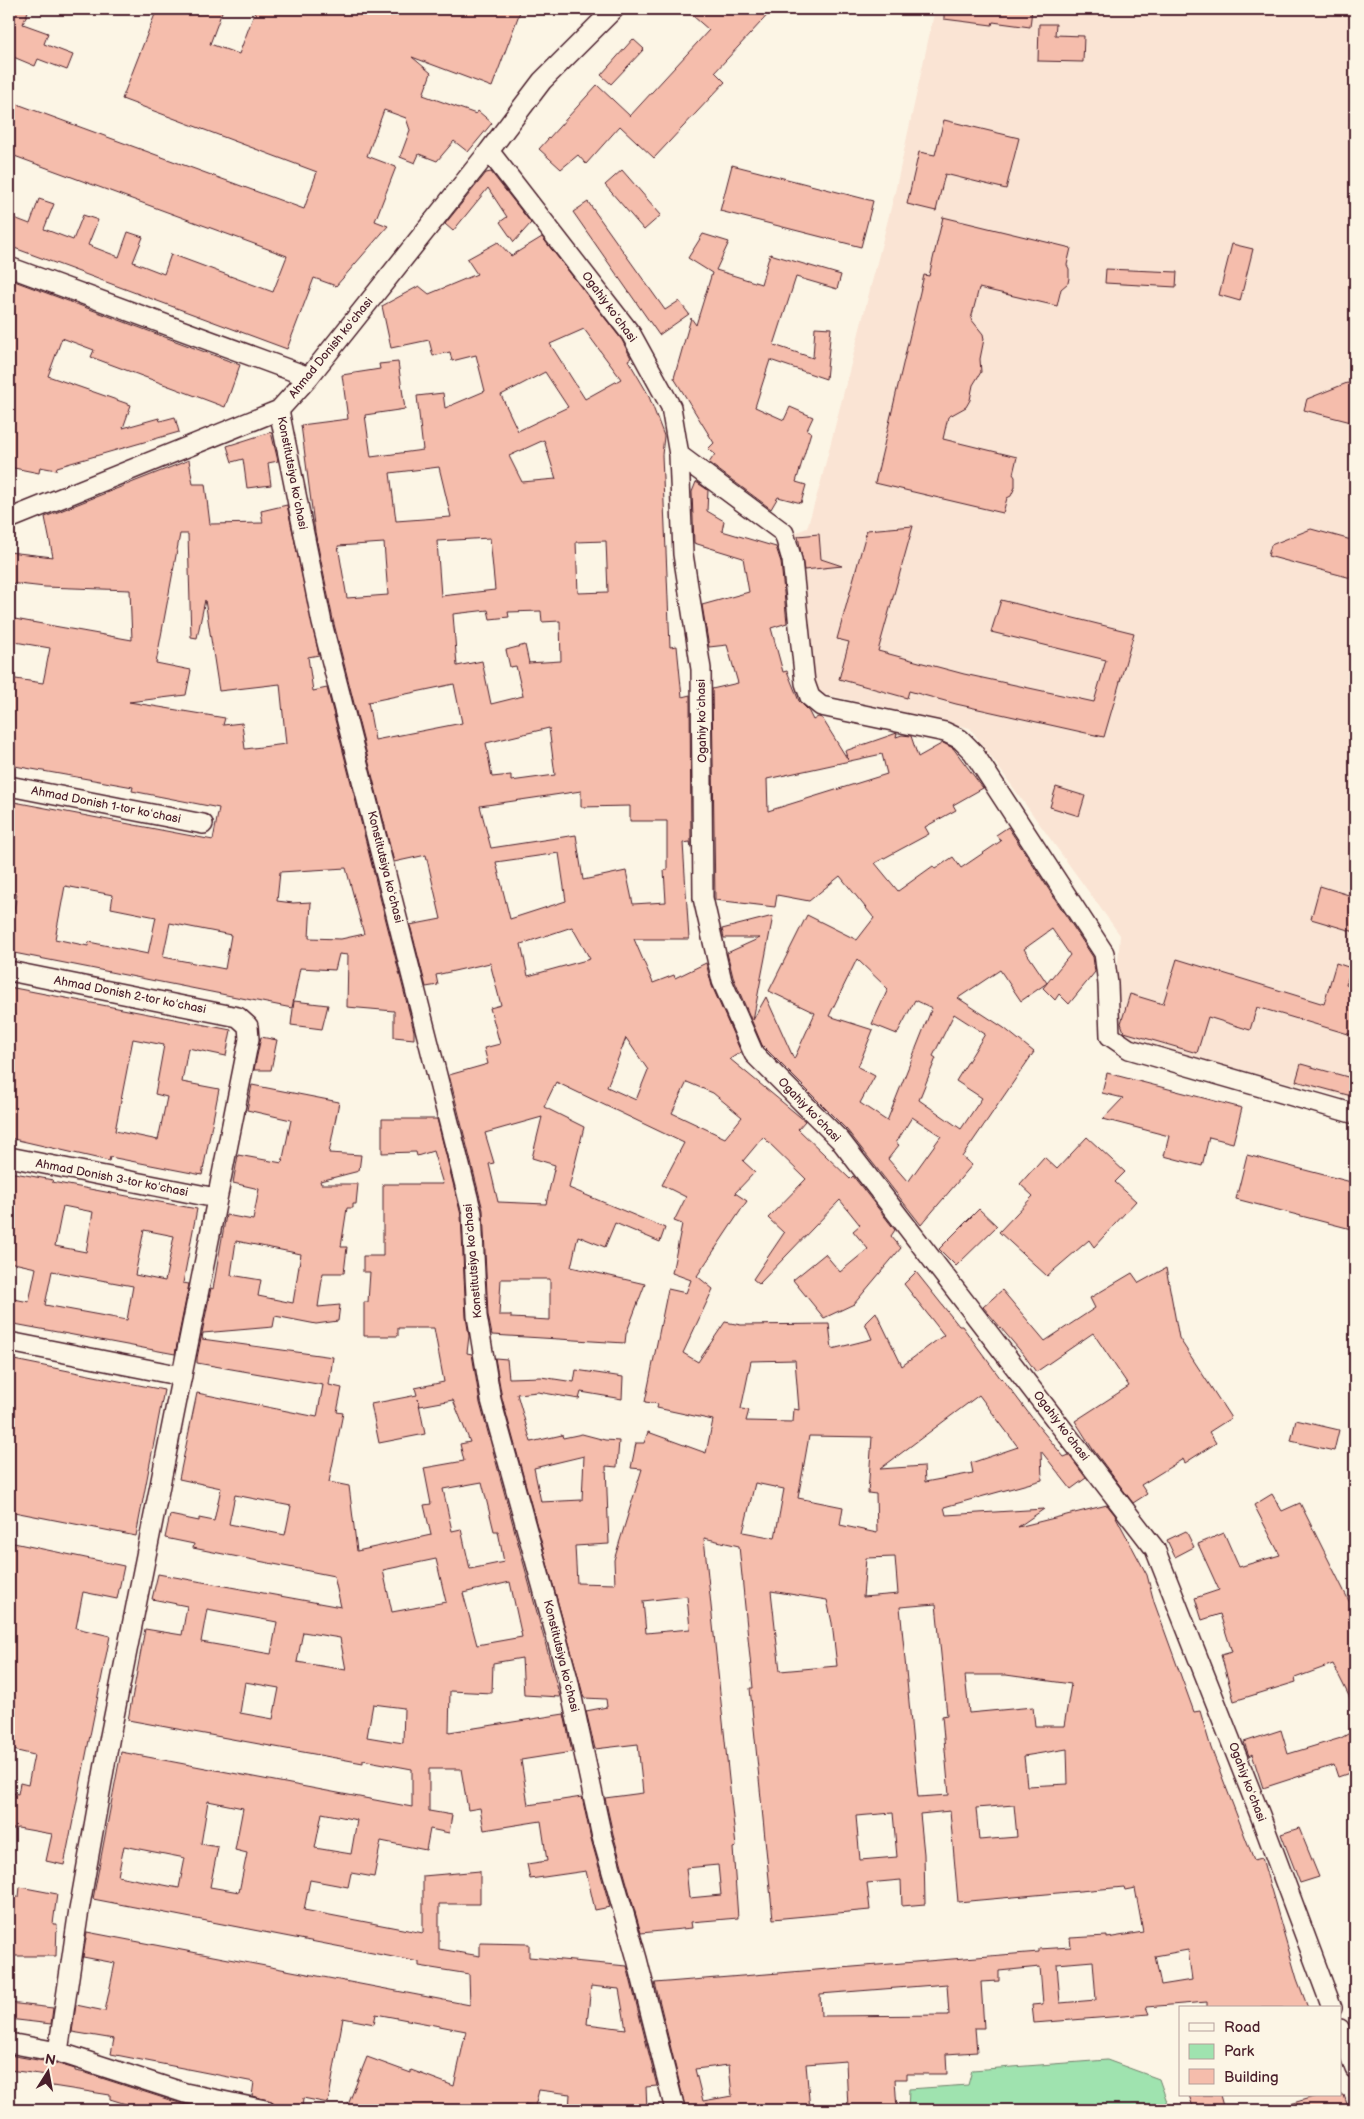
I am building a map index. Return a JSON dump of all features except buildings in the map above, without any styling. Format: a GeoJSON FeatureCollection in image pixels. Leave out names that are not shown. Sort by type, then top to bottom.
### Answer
{"type":"FeatureCollection","features":[{"type":"Feature","properties":{"kind":"street","name":"Ahmad Donish koʻchasi"},"geometry":{"type":"LineString","coordinates":[[9,519],[279,410],[309,377],[489,151],[542,81],[614,9]]}},
{"type":"Feature","properties":{"kind":"street","name":"Ogahiy koʻchasi"},"geometry":{"type":"LineString","coordinates":[[489,151],[631,334],[671,407],[680,455],[683,554],[701,669],[703,898],[722,981],[754,1054],[840,1140],[1155,1549],[1260,1815],[1331,2006]]}},
{"type":"Feature","properties":{"kind":"street"},"geometry":{"type":"LineString","coordinates":[[9,267],[309,377]]}},
{"type":"Feature","properties":{"kind":"street","name":"Konstitutsiya koʻchasi"},"geometry":{"type":"LineString","coordinates":[[279,410],[322,623],[472,1212],[477,1316],[491,1400],[568,1679],[602,1837],[637,1959],[675,2110]]}},
{"type":"Feature","properties":{"kind":"street"},"geometry":{"type":"LineString","coordinates":[[680,455],[784,533],[792,560],[805,683],[810,697],[821,706],[945,732],[960,739],[973,752],[1104,953],[1108,984],[1110,1036],[1129,1049],[1355,1114]]}},
{"type":"Feature","properties":{"kind":"street","name":"Ahmad Donish 1-tor koʻchasi"},"geometry":{"type":"LineString","coordinates":[[9,786],[204,824]]}},
{"type":"Feature","properties":{"kind":"street","name":"Ahmad Donish 2-tor koʻchasi"},"geometry":{"type":"LineString","coordinates":[[9,971],[238,1018],[248,1026],[249,1039],[216,1198]]}},
{"type":"Feature","properties":{"kind":"street","name":"Ahmad Donish 3-tor koʻchasi"},"geometry":{"type":"LineString","coordinates":[[9,1157],[216,1198]]}},
{"type":"Feature","properties":{"kind":"street"},"geometry":{"type":"LineString","coordinates":[[58,2052],[78,1916],[110,1736],[216,1198]]}},
{"type":"Feature","properties":{"kind":"street"},"geometry":{"type":"LineString","coordinates":[[9,1342],[182,1376]]}},
{"type":"Feature","properties":{"kind":"street"},"geometry":{"type":"LineString","coordinates":[[1342,2034],[1355,2069]]}},
{"type":"Feature","properties":{"kind":"street"},"geometry":{"type":"LineString","coordinates":[[9,2043],[58,2052],[184,2093],[265,2110]]}},
{"type":"Feature","properties":{"kind":"shaded area"},"geometry":{"type":"Polygon","coordinates":[[[935,9],[1355,9],[1355,1100],[1120,1038],[1114,1018],[1120,935],[970,728],[814,692],[792,534],[807,528],[820,485],[895,192],[935,9]]]}},
{"type":"Feature","properties":{"kind":"green space"},"geometry":{"type":"Polygon","coordinates":[[[1107,2060],[1159,2079],[1170,2110],[908,2110],[909,2089],[968,2085],[972,2070],[1107,2060]]]}}]}
